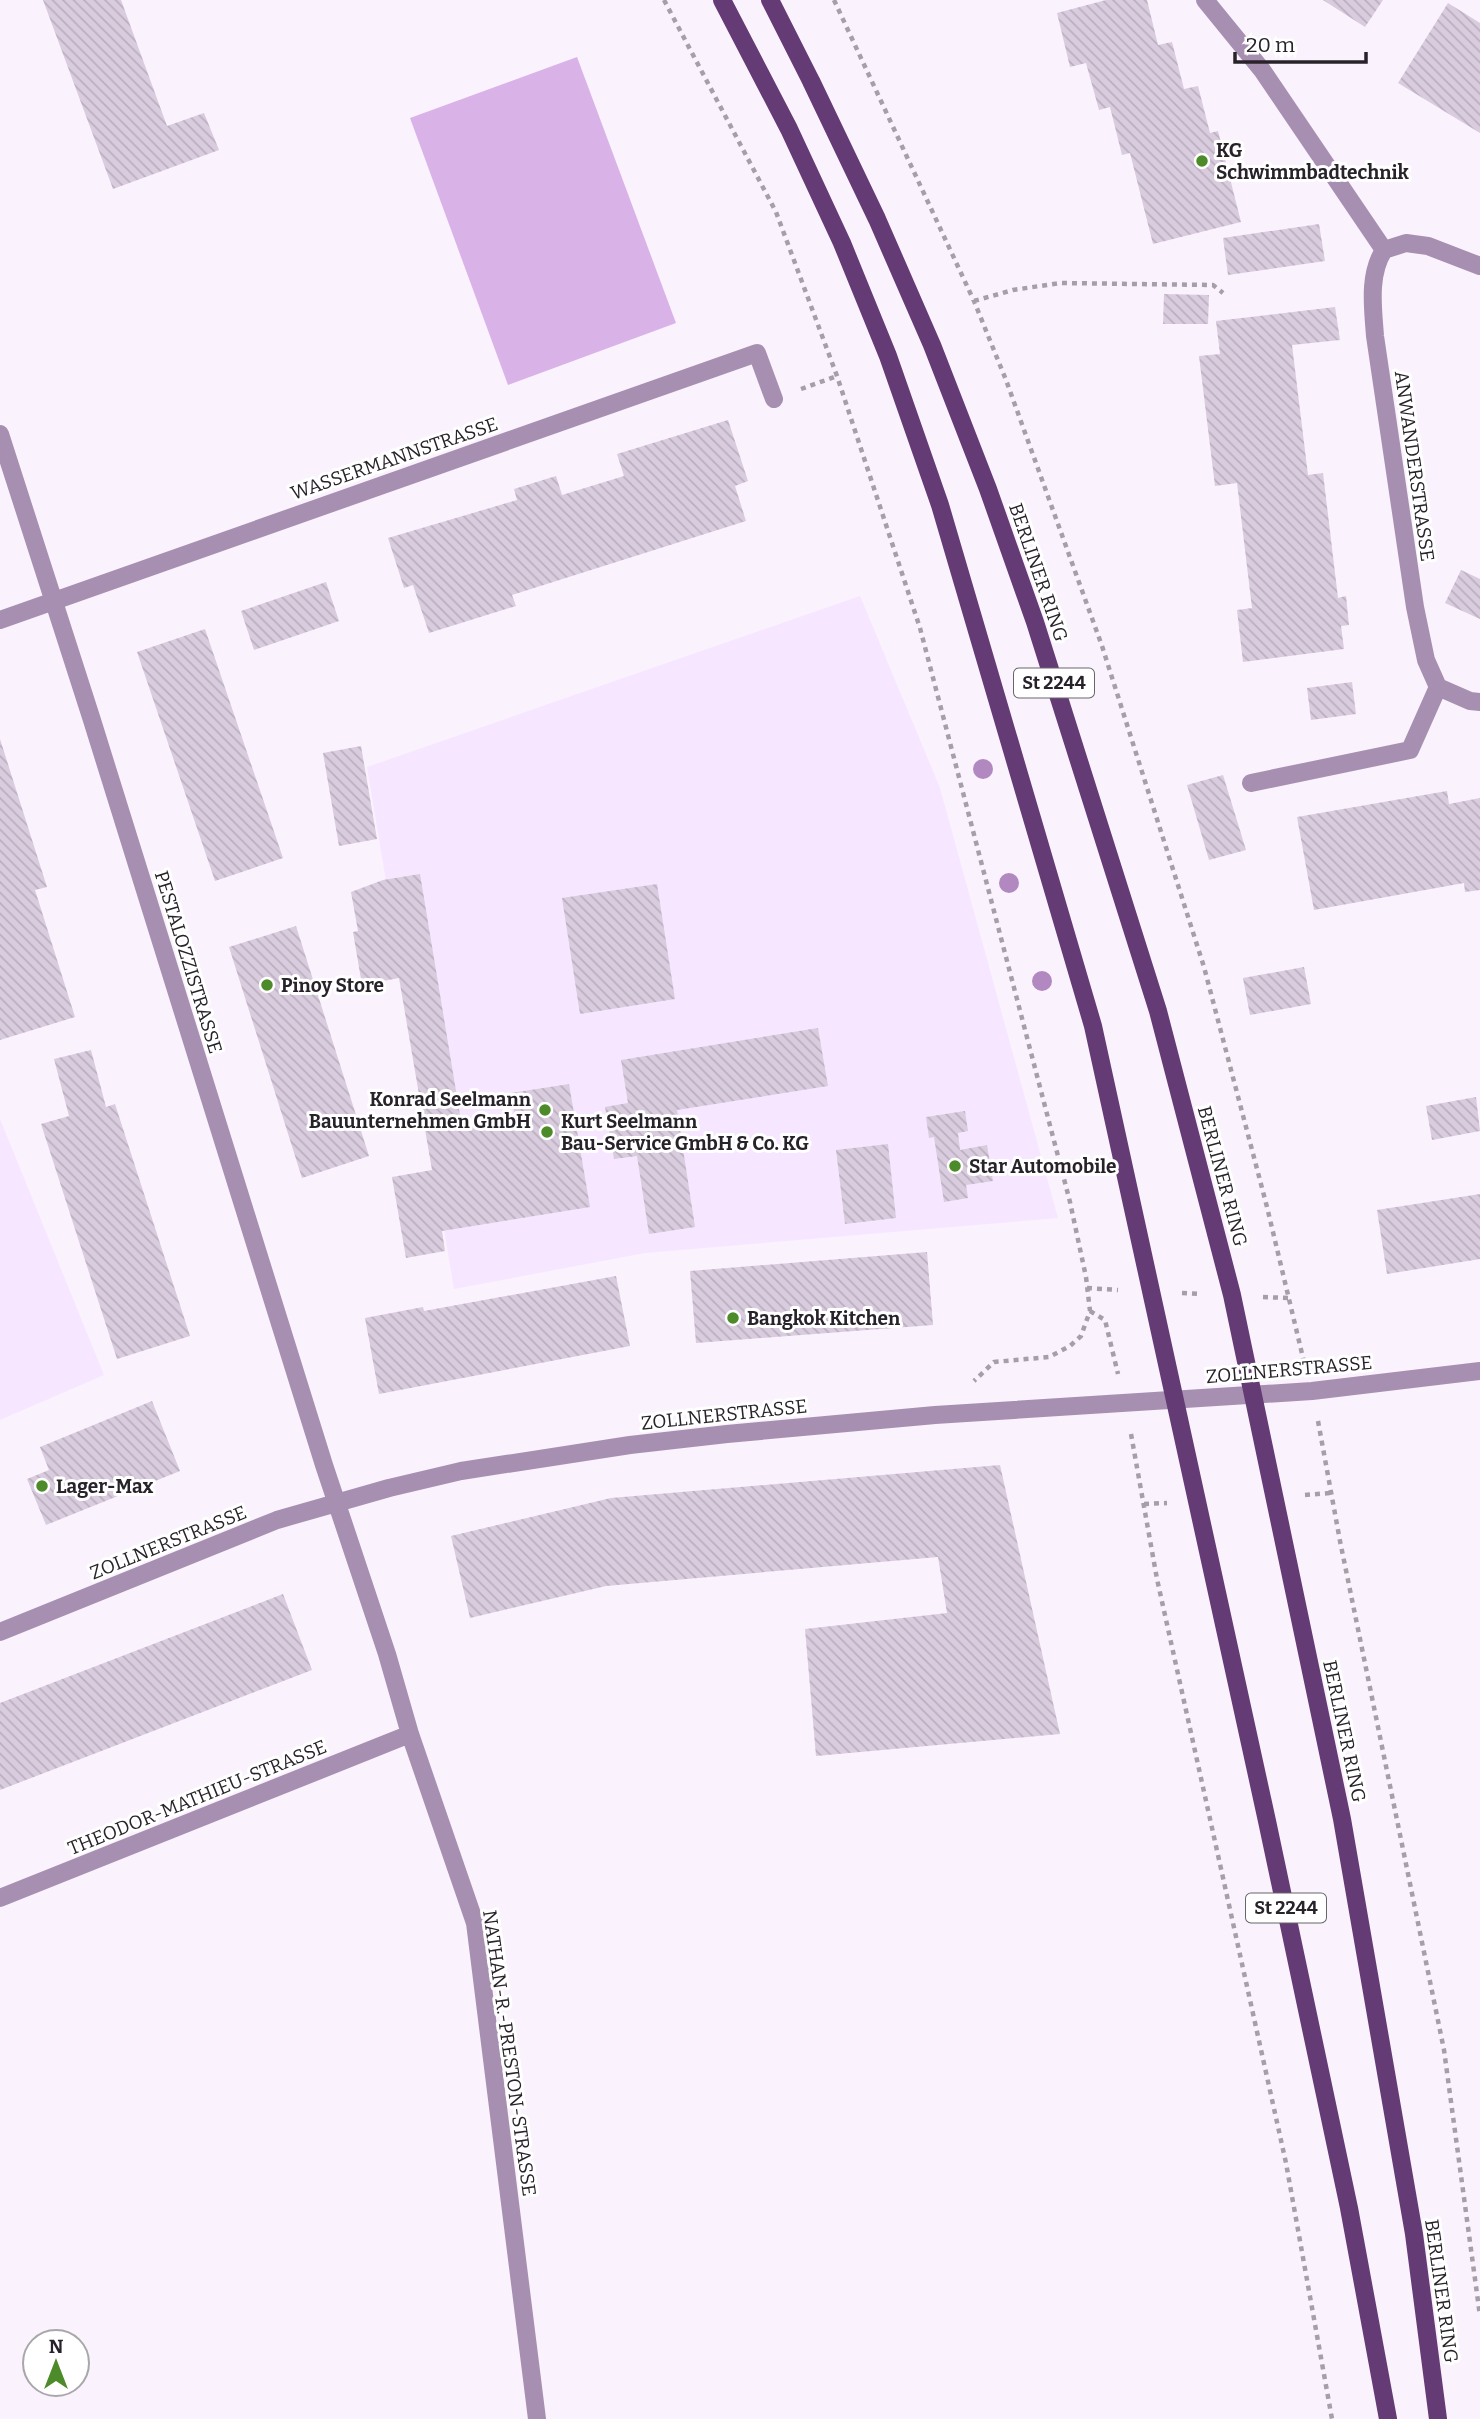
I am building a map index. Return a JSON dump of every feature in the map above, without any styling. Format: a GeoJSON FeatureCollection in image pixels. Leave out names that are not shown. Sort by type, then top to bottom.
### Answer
{"type":"FeatureCollection","features":[{"type":"Feature","properties":{"kind":"main road","name":"St 2244"},"geometry":{"type":"LineString","coordinates":[[722,0],[789,128],[842,243],[888,356],[940,505],[1093,1026],[1346,2195],[1388,2419]]}},
{"type":"Feature","properties":{"kind":"main road","name":"BERLINER RING"},"geometry":{"type":"LineString","coordinates":[[770,0],[877,219],[932,345],[988,489],[1035,622],[1158,1011],[1232,1296],[1344,1833],[1414,2234],[1438,2419]]}},
{"type":"Feature","properties":{"kind":"street"},"geometry":{"type":"LineString","coordinates":[[1205,0],[1262,70],[1384,250],[1406,243],[1428,246],[1480,266]]}},
{"type":"Feature","properties":{"kind":"street","name":"ANWANDERSTRASSE"},"geometry":{"type":"LineString","coordinates":[[1384,250],[1377,261],[1375,272],[1375,336],[1415,607],[1426,660],[1438,687]]}},
{"type":"Feature","properties":{"kind":"street","name":"WASSERMANNSTRASSE"},"geometry":{"type":"LineString","coordinates":[[0,620],[757,353],[774,399]]}},
{"type":"Feature","properties":{"kind":"street","name":"PESTALOZZISTRASSE"},"geometry":{"type":"LineString","coordinates":[[0,435],[337,1502]]}},
{"type":"Feature","properties":{"kind":"street"},"geometry":{"type":"LineString","coordinates":[[1251,783],[1410,750],[1438,687],[1470,701],[1480,702]]}},
{"type":"Feature","properties":{"kind":"street","name":"ZOLLNERSTRASSE"},"geometry":{"type":"LineString","coordinates":[[0,1632],[277,1520],[461,1471],[517,1461],[699,1437],[935,1416],[1312,1391],[1480,1371]]}},
{"type":"Feature","properties":{"kind":"street","name":"NATHAN-R.-PRESTON-STRASSE"},"geometry":{"type":"LineString","coordinates":[[337,1502],[410,1734],[475,1923],[537,2419]]}},
{"type":"Feature","properties":{"kind":"street","name":"THEODOR-MATHIEU-STRASSE"},"geometry":{"type":"LineString","coordinates":[[0,1898],[410,1734]]}},
{"type":"Feature","properties":{"kind":"path"},"geometry":{"type":"LineString","coordinates":[[664,0],[776,212],[837,376],[920,628],[1066,1189],[1087,1288],[1090,1311],[1081,1336],[1070,1346],[1049,1357],[994,1362],[935,1416]]}},
{"type":"Feature","properties":{"kind":"path"},"geometry":{"type":"LineString","coordinates":[[974,301],[1013,290],[1060,284],[1213,285],[1223,293]]}},
{"type":"Feature","properties":{"kind":"path"},"geometry":{"type":"LineString","coordinates":[[1087,1288],[1288,1298]]}},
{"type":"Feature","properties":{"kind":"path"},"geometry":{"type":"LineString","coordinates":[[1090,1311],[1105,1320],[1125,1402],[1157,1579],[1286,2163],[1332,2419]]}},
{"type":"Feature","properties":{"kind":"path"},"geometry":{"type":"LineString","coordinates":[[1275,1497],[1332,1493]]}},
{"type":"Feature","properties":{"kind":"path"},"geometry":{"type":"LineString","coordinates":[[1144,1504],[1197,1501]]}},
{"type":"Feature","properties":{"kind":"shaded area"},"geometry":{"type":"Polygon","coordinates":[[[577,57],[676,323],[508,385],[410,118],[577,57]]]}},
{"type":"Feature","properties":{"kind":"shaded area"},"geometry":{"type":"Polygon","coordinates":[[[860,596],[940,788],[1058,1218],[645,1253],[454,1289],[367,767],[860,596]]]}},
{"type":"Feature","properties":{"kind":"shaded area"},"geometry":{"type":"Polygon","coordinates":[[[0,1119],[104,1375],[0,1420],[0,1119]]]}},
{"type":"Feature","properties":{"kind":"building"},"geometry":{"type":"Polygon","coordinates":[[[43,0],[121,0],[167,126],[204,113],[219,150],[113,189],[43,0]]]}},
{"type":"Feature","properties":{"kind":"building"},"geometry":{"type":"Polygon","coordinates":[[[1106,0],[1147,0],[1158,45],[1172,42],[1184,89],[1198,86],[1210,133],[1218,131],[1241,222],[1153,244],[1130,153],[1122,155],[1110,107],[1099,110],[1086,63],[1070,67],[1057,13],[1106,0]]]}},
{"type":"Feature","properties":{"kind":"building"},"geometry":{"type":"Polygon","coordinates":[[[1323,0],[1383,0],[1365,27],[1323,0]]]}},
{"type":"Feature","properties":{"kind":"building"},"geometry":{"type":"Polygon","coordinates":[[[1448,3],[1480,23],[1480,133],[1398,83],[1448,3]]]}},
{"type":"Feature","properties":{"kind":"building"},"geometry":{"type":"Polygon","coordinates":[[[1319,224],[1325,261],[1228,275],[1223,238],[1319,224]]]}},
{"type":"Feature","properties":{"kind":"building"},"geometry":{"type":"Polygon","coordinates":[[[1164,294],[1209,295],[1208,324],[1163,324],[1164,294]]]}},
{"type":"Feature","properties":{"kind":"building"},"geometry":{"type":"Polygon","coordinates":[[[1335,307],[1340,340],[1292,345],[1308,475],[1323,473],[1338,598],[1346,596],[1349,625],[1341,626],[1344,649],[1243,662],[1237,610],[1252,608],[1237,483],[1215,486],[1199,356],[1220,354],[1216,321],[1335,307]]]}},
{"type":"Feature","properties":{"kind":"building"},"geometry":{"type":"Polygon","coordinates":[[[728,420],[748,481],[735,486],[746,521],[512,595],[516,606],[429,633],[413,585],[404,588],[388,538],[517,500],[514,489],[556,476],[562,495],[624,476],[617,454],[728,420]]]}},
{"type":"Feature","properties":{"kind":"building"},"geometry":{"type":"Polygon","coordinates":[[[1461,570],[1480,579],[1480,619],[1445,603],[1461,570]]]}},
{"type":"Feature","properties":{"kind":"building"},"geometry":{"type":"Polygon","coordinates":[[[326,582],[339,621],[254,650],[241,611],[326,582]]]}},
{"type":"Feature","properties":{"kind":"building"},"geometry":{"type":"Polygon","coordinates":[[[205,629],[283,858],[215,881],[137,652],[205,629]]]}},
{"type":"Feature","properties":{"kind":"building"},"geometry":{"type":"Polygon","coordinates":[[[1352,682],[1356,714],[1311,720],[1307,688],[1352,682]]]}},
{"type":"Feature","properties":{"kind":"building"},"geometry":{"type":"Polygon","coordinates":[[[0,739],[47,887],[35,890],[75,1017],[0,1040],[0,739]]]}},
{"type":"Feature","properties":{"kind":"building"},"geometry":{"type":"Polygon","coordinates":[[[361,746],[377,839],[339,846],[323,753],[361,746]]]}},
{"type":"Feature","properties":{"kind":"building"},"geometry":{"type":"Polygon","coordinates":[[[1223,775],[1246,850],[1209,860],[1187,785],[1223,775]]]}},
{"type":"Feature","properties":{"kind":"building"},"geometry":{"type":"Polygon","coordinates":[[[1447,791],[1449,804],[1480,798],[1480,890],[1465,892],[1464,883],[1314,910],[1297,817],[1447,791]]]}},
{"type":"Feature","properties":{"kind":"building"},"geometry":{"type":"Polygon","coordinates":[[[420,874],[462,1127],[515,1118],[511,1093],[569,1084],[590,1207],[442,1231],[445,1251],[406,1258],[392,1177],[432,1170],[399,978],[362,985],[353,932],[358,931],[351,892],[383,880],[420,874]]]}},
{"type":"Feature","properties":{"kind":"building"},"geometry":{"type":"Polygon","coordinates":[[[657,884],[675,999],[580,1014],[562,898],[657,884]]]}},
{"type":"Feature","properties":{"kind":"building"},"geometry":{"type":"Polygon","coordinates":[[[296,926],[369,1156],[302,1178],[229,947],[296,926]]]}},
{"type":"Feature","properties":{"kind":"building"},"geometry":{"type":"Polygon","coordinates":[[[1304,967],[1311,1004],[1250,1015],[1243,978],[1304,967]]]}},
{"type":"Feature","properties":{"kind":"building"},"geometry":{"type":"Polygon","coordinates":[[[818,1028],[828,1086],[677,1110],[695,1227],[649,1234],[637,1156],[614,1159],[605,1107],[628,1103],[621,1060],[818,1028]]]}},
{"type":"Feature","properties":{"kind":"building"},"geometry":{"type":"Polygon","coordinates":[[[91,1050],[106,1107],[115,1104],[190,1336],[117,1359],[41,1124],[69,1116],[54,1059],[91,1050]]]}},
{"type":"Feature","properties":{"kind":"building"},"geometry":{"type":"Polygon","coordinates":[[[1476,1097],[1480,1131],[1432,1140],[1426,1106],[1476,1097]]]}},
{"type":"Feature","properties":{"kind":"building"},"geometry":{"type":"Polygon","coordinates":[[[965,1111],[968,1131],[958,1133],[960,1150],[987,1145],[993,1181],[966,1185],[968,1198],[944,1202],[934,1137],[929,1138],[926,1117],[965,1111]]]}},
{"type":"Feature","properties":{"kind":"building"},"geometry":{"type":"Polygon","coordinates":[[[888,1144],[896,1218],[845,1224],[836,1150],[888,1144]]]}},
{"type":"Feature","properties":{"kind":"building"},"geometry":{"type":"Polygon","coordinates":[[[1480,1194],[1480,1259],[1387,1274],[1377,1210],[1480,1194]]]}},
{"type":"Feature","properties":{"kind":"building"},"geometry":{"type":"Polygon","coordinates":[[[927,1252],[933,1325],[696,1343],[690,1271],[927,1252]]]}},
{"type":"Feature","properties":{"kind":"building"},"geometry":{"type":"Polygon","coordinates":[[[616,1276],[630,1346],[379,1394],[365,1318],[423,1307],[424,1311],[616,1276]]]}},
{"type":"Feature","properties":{"kind":"building"},"geometry":{"type":"Polygon","coordinates":[[[152,1401],[180,1471],[46,1525],[27,1479],[49,1470],[40,1447],[152,1401]]]}},
{"type":"Feature","properties":{"kind":"building"},"geometry":{"type":"Polygon","coordinates":[[[1000,1465],[1060,1734],[816,1756],[805,1629],[947,1613],[938,1557],[606,1586],[470,1618],[451,1536],[611,1498],[1000,1465]]]}},
{"type":"Feature","properties":{"kind":"building"},"geometry":{"type":"Polygon","coordinates":[[[283,1594],[312,1670],[0,1790],[0,1703],[283,1594]]]}},
{"type":"Feature","properties":{"kind":"place","name":"KG Schwimmbadtechnik"},"geometry":{"type":"Point","coordinates":[1202,161]}},
{"type":"Feature","properties":{"kind":"place","name":"Pinoy Store"},"geometry":{"type":"Point","coordinates":[267,985]}},
{"type":"Feature","properties":{"kind":"place","name":"Konrad Seelmann Bauunternehmen GmbH"},"geometry":{"type":"Point","coordinates":[545,1110]}},
{"type":"Feature","properties":{"kind":"place","name":"Kurt Seelmann Bau-Service GmbH & Co. KG"},"geometry":{"type":"Point","coordinates":[547,1132]}},
{"type":"Feature","properties":{"kind":"place","name":"Star Automobile"},"geometry":{"type":"Point","coordinates":[955,1166]}},
{"type":"Feature","properties":{"kind":"place","name":"Bangkok Kitchen"},"geometry":{"type":"Point","coordinates":[733,1318]}},
{"type":"Feature","properties":{"kind":"place","name":"Lager-Max"},"geometry":{"type":"Point","coordinates":[42,1486]}}]}
